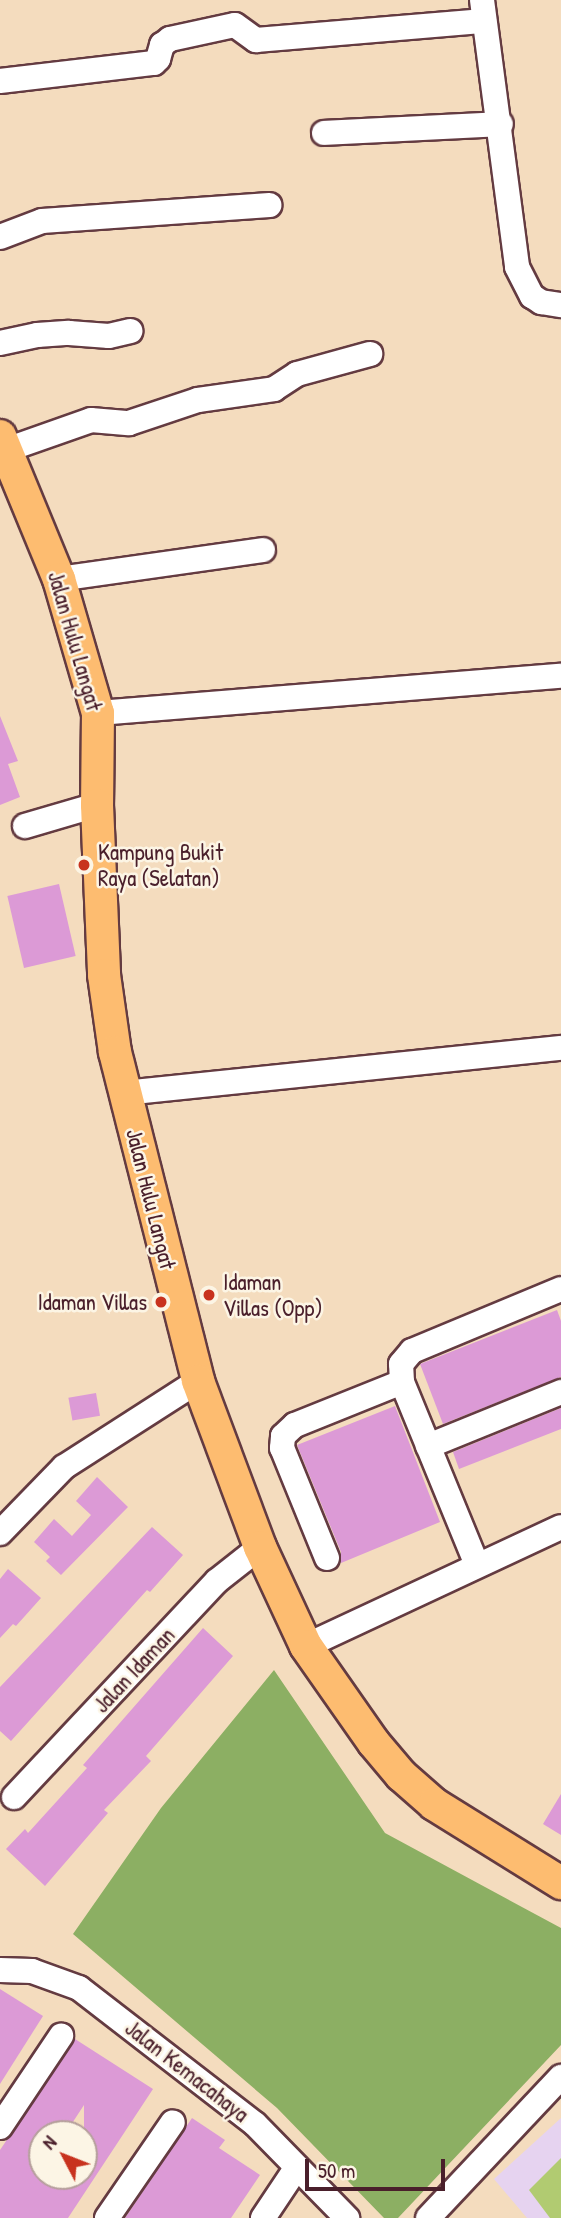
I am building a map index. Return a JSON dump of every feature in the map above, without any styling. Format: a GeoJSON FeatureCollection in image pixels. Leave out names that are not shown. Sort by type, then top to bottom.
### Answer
{"type":"FeatureCollection","features":[{"type":"Feature","properties":{"kind":"main road","name":"Jalan Hulu Langat"},"geometry":{"type":"LineString","coordinates":[[3,443],[59,579],[98,713],[97,805],[104,975],[124,1093],[198,1381],[260,1547],[306,1646],[374,1743],[401,1775],[434,1804],[561,1883]]}},
{"type":"Feature","properties":{"kind":"street"},"geometry":{"type":"LineString","coordinates":[[0,81],[153,63],[158,59],[162,45],[170,39],[235,25],[256,40],[483,11],[520,275],[531,296],[541,302],[561,305]]}},
{"type":"Feature","properties":{"kind":"street"},"geometry":{"type":"LineString","coordinates":[[324,133],[500,124]]}},
{"type":"Feature","properties":{"kind":"street"},"geometry":{"type":"LineString","coordinates":[[0,237],[42,221],[269,205]]}},
{"type":"Feature","properties":{"kind":"street"},"geometry":{"type":"LineString","coordinates":[[0,344],[37,335],[69,333],[108,336],[130,331]]}},
{"type":"Feature","properties":{"kind":"street"},"geometry":{"type":"LineString","coordinates":[[3,443],[92,420],[129,423],[198,400],[274,389],[297,374],[370,354]]}},
{"type":"Feature","properties":{"kind":"street"},"geometry":{"type":"LineString","coordinates":[[59,579],[263,550]]}},
{"type":"Feature","properties":{"kind":"street"},"geometry":{"type":"LineString","coordinates":[[98,713],[561,676]]}},
{"type":"Feature","properties":{"kind":"street"},"geometry":{"type":"LineString","coordinates":[[25,826],[97,805]]}},
{"type":"Feature","properties":{"kind":"street"},"geometry":{"type":"LineString","coordinates":[[124,1093],[561,1048]]}},
{"type":"Feature","properties":{"kind":"street"},"geometry":{"type":"LineString","coordinates":[[477,1564],[402,1382],[401,1364],[412,1351],[561,1289]]}},
{"type":"Feature","properties":{"kind":"street"},"geometry":{"type":"LineString","coordinates":[[0,1533],[64,1467],[198,1381]]}},
{"type":"Feature","properties":{"kind":"street"},"geometry":{"type":"LineString","coordinates":[[327,1558],[282,1448],[283,1436],[295,1425],[402,1382]]}},
{"type":"Feature","properties":{"kind":"street"},"geometry":{"type":"LineString","coordinates":[[428,1446],[561,1392]]}},
{"type":"Feature","properties":{"kind":"street"},"geometry":{"type":"LineString","coordinates":[[306,1646],[561,1527]]}},
{"type":"Feature","properties":{"kind":"street","name":"Jalan Idaman"},"geometry":{"type":"LineString","coordinates":[[14,1797],[218,1581],[260,1547]]}},
{"type":"Feature","properties":{"kind":"street","name":"Jalan Kemacahaya"},"geometry":{"type":"LineString","coordinates":[[0,1970],[32,1971],[79,1988],[255,2124],[346,2218]]}},
{"type":"Feature","properties":{"kind":"street"},"geometry":{"type":"LineString","coordinates":[[0,2127],[61,2036]]}},
{"type":"Feature","properties":{"kind":"street"},"geometry":{"type":"LineString","coordinates":[[428,2218],[561,2077]]}},
{"type":"Feature","properties":{"kind":"street"},"geometry":{"type":"LineString","coordinates":[[107,2218],[173,2122]]}},
{"type":"Feature","properties":{"kind":"street"},"geometry":{"type":"LineString","coordinates":[[263,2218],[297,2167]]}},
{"type":"Feature","properties":{"kind":"shaded area"},"geometry":{"type":"Polygon","coordinates":[[[561,2118],[561,2218],[527,2218],[494,2179],[561,2118]]]}},
{"type":"Feature","properties":{"kind":"green space"},"geometry":{"type":"Polygon","coordinates":[[[274,1670],[385,1833],[561,1928],[561,2045],[398,2218],[384,2218],[277,2108],[73,1934],[161,1808],[274,1670]]]}},
{"type":"Feature","properties":{"kind":"green space"},"geometry":{"type":"Polygon","coordinates":[[[561,2158],[561,2218],[550,2218],[529,2190],[561,2158]]]}},
{"type":"Feature","properties":{"kind":"building"},"geometry":{"type":"Polygon","coordinates":[[[0,716],[18,761],[8,764],[20,797],[0,805],[0,716]]]}},
{"type":"Feature","properties":{"kind":"building"},"geometry":{"type":"Polygon","coordinates":[[[59,884],[76,956],[24,968],[7,896],[59,884]]]}},
{"type":"Feature","properties":{"kind":"building"},"geometry":{"type":"Polygon","coordinates":[[[557,1310],[561,1321],[561,1377],[443,1424],[420,1364],[557,1310]]]}},
{"type":"Feature","properties":{"kind":"building"},"geometry":{"type":"Polygon","coordinates":[[[96,1393],[100,1416],[72,1421],[68,1398],[96,1393]]]}},
{"type":"Feature","properties":{"kind":"building"},"geometry":{"type":"Polygon","coordinates":[[[395,1406],[440,1522],[341,1563],[341,1552],[297,1445],[395,1406]]]}},
{"type":"Feature","properties":{"kind":"building"},"geometry":{"type":"Polygon","coordinates":[[[561,1408],[561,1429],[459,1469],[453,1452],[561,1408]]]}},
{"type":"Feature","properties":{"kind":"building"},"geometry":{"type":"Polygon","coordinates":[[[97,1477],[128,1507],[61,1575],[46,1561],[50,1557],[34,1542],[54,1519],[72,1536],[91,1515],[76,1501],[97,1477]]]}},
{"type":"Feature","properties":{"kind":"building"},"geometry":{"type":"Polygon","coordinates":[[[152,1527],[183,1555],[150,1592],[147,1590],[11,1741],[0,1731],[0,1687],[152,1527]]]}},
{"type":"Feature","properties":{"kind":"building"},"geometry":{"type":"Polygon","coordinates":[[[8,1569],[41,1598],[16,1626],[13,1624],[0,1638],[0,1579],[8,1569]]]}},
{"type":"Feature","properties":{"kind":"building"},"geometry":{"type":"Polygon","coordinates":[[[203,1628],[233,1656],[146,1756],[151,1761],[104,1810],[108,1813],[45,1886],[6,1849],[25,1829],[28,1833],[87,1768],[83,1765],[203,1628]]]}},
{"type":"Feature","properties":{"kind":"building"},"geometry":{"type":"Polygon","coordinates":[[[561,1794],[561,1835],[543,1824],[561,1794]]]}},
{"type":"Feature","properties":{"kind":"building"},"geometry":{"type":"Polygon","coordinates":[[[0,1989],[43,2016],[0,2084],[0,1989]]]}},
{"type":"Feature","properties":{"kind":"building"},"geometry":{"type":"Polygon","coordinates":[[[75,2039],[153,2089],[98,2172],[98,2120],[84,2120],[84,2105],[74,2120],[28,2120],[28,2190],[86,2190],[68,2218],[0,2218],[0,2150],[75,2039]]]}},
{"type":"Feature","properties":{"kind":"building"},"geometry":{"type":"Polygon","coordinates":[[[192,2118],[225,2140],[219,2148],[260,2175],[231,2218],[125,2218],[192,2118]]]}},
{"type":"Feature","properties":{"kind":"place","name":"Kampung Bukit Raya (Selatan)"},"geometry":{"type":"Point","coordinates":[84,865]}},
{"type":"Feature","properties":{"kind":"place","name":"Idaman Villas (Opp)"},"geometry":{"type":"Point","coordinates":[209,1295]}},
{"type":"Feature","properties":{"kind":"place","name":"Idaman Villas"},"geometry":{"type":"Point","coordinates":[161,1302]}}]}
